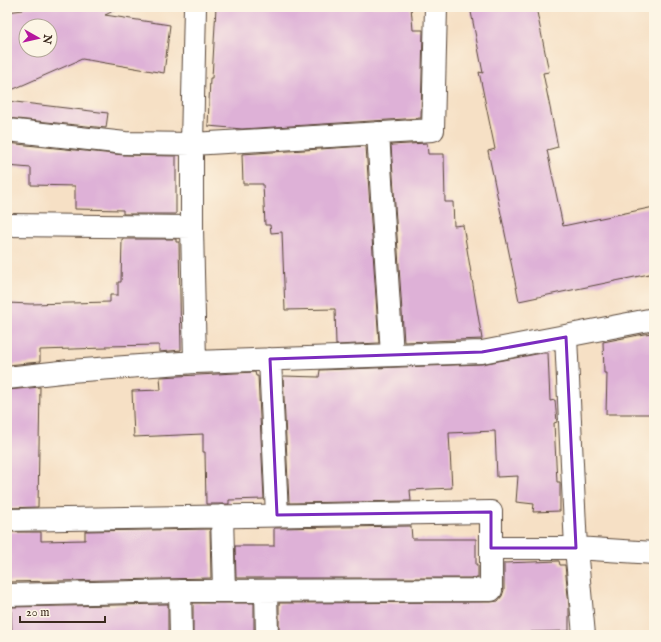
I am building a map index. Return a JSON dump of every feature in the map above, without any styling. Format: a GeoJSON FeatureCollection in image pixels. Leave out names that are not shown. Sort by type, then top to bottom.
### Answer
{"type":"FeatureCollection","features":[{"type":"Feature","properties":{"kind":"street"},"geometry":{"type":"LineString","coordinates":[[195,7],[192,144],[195,362]]}},
{"type":"Feature","properties":{"kind":"street"},"geometry":{"type":"LineString","coordinates":[[7,130],[125,143],[192,144],[433,130],[436,7]]}},
{"type":"Feature","properties":{"kind":"street"},"geometry":{"type":"LineString","coordinates":[[378,133],[392,355]]}},
{"type":"Feature","properties":{"kind":"street"},"geometry":{"type":"LineString","coordinates":[[7,225],[192,228]]}},
{"type":"Feature","properties":{"kind":"street"},"geometry":{"type":"LineString","coordinates":[[7,378],[70,371],[195,362],[482,352],[654,320]]}},
{"type":"Feature","properties":{"kind":"street"},"geometry":{"type":"LineString","coordinates":[[566,337],[576,548],[584,635]]}},
{"type":"Feature","properties":{"kind":"street"},"geometry":{"type":"LineString","coordinates":[[270,359],[277,516]]}},
{"type":"Feature","properties":{"kind":"street"},"geometry":{"type":"LineString","coordinates":[[7,520],[491,512],[491,590],[180,591],[7,595]]}},
{"type":"Feature","properties":{"kind":"street"},"geometry":{"type":"LineString","coordinates":[[222,516],[224,591]]}},
{"type":"Feature","properties":{"kind":"street"},"geometry":{"type":"LineString","coordinates":[[491,548],[576,548],[654,553]]}},
{"type":"Feature","properties":{"kind":"street"},"geometry":{"type":"LineString","coordinates":[[180,591],[181,635]]}},
{"type":"Feature","properties":{"kind":"street"},"geometry":{"type":"LineString","coordinates":[[266,591],[267,635]]}},
{"type":"Feature","properties":{"kind":"highlighted area"},"geometry":{"type":"Polygon","coordinates":[[[566,337],[576,548],[491,548],[491,512],[277,515],[270,359],[482,352],[566,337]]]}},
{"type":"Feature","properties":{"kind":"building"},"geometry":{"type":"Polygon","coordinates":[[[22,7],[122,7],[105,15],[170,25],[164,73],[82,59],[7,92],[7,12],[23,10],[22,7]]]}},
{"type":"Feature","properties":{"kind":"building"},"geometry":{"type":"Polygon","coordinates":[[[216,7],[411,7],[413,30],[423,30],[421,118],[242,129],[208,126],[210,78],[212,78],[216,7]]]}},
{"type":"Feature","properties":{"kind":"building"},"geometry":{"type":"Polygon","coordinates":[[[470,7],[536,7],[549,72],[543,73],[558,147],[547,150],[563,226],[654,207],[654,273],[519,301],[488,151],[495,149],[479,72],[483,73],[470,7]]]}},
{"type":"Feature","properties":{"kind":"building"},"geometry":{"type":"Polygon","coordinates":[[[7,101],[108,113],[106,128],[7,118],[7,101]]]}},
{"type":"Feature","properties":{"kind":"building"},"geometry":{"type":"Polygon","coordinates":[[[7,143],[124,155],[176,156],[176,214],[123,214],[123,210],[75,209],[75,186],[31,185],[31,168],[7,166],[7,143]]]}},
{"type":"Feature","properties":{"kind":"building"},"geometry":{"type":"Polygon","coordinates":[[[427,143],[428,154],[444,154],[445,202],[453,202],[454,226],[463,225],[482,339],[404,342],[391,145],[427,143]]]}},
{"type":"Feature","properties":{"kind":"building"},"geometry":{"type":"Polygon","coordinates":[[[366,146],[379,343],[336,345],[335,309],[285,310],[282,232],[271,233],[270,225],[265,225],[263,184],[243,184],[242,154],[366,146]]]}},
{"type":"Feature","properties":{"kind":"building"},"geometry":{"type":"Polygon","coordinates":[[[122,239],[176,239],[176,242],[179,242],[181,350],[159,352],[159,345],[106,346],[106,348],[40,350],[40,362],[7,365],[7,303],[31,304],[110,302],[110,295],[118,295],[118,282],[121,282],[122,239]]]}},
{"type":"Feature","properties":{"kind":"building"},"geometry":{"type":"Polygon","coordinates":[[[654,333],[654,414],[606,414],[607,373],[604,373],[603,342],[654,333]]]}},
{"type":"Feature","properties":{"kind":"building"},"geometry":{"type":"Polygon","coordinates":[[[548,353],[550,401],[555,400],[557,422],[554,423],[557,482],[560,482],[560,511],[533,512],[534,504],[516,502],[518,476],[497,477],[495,431],[449,433],[452,488],[410,490],[411,501],[289,503],[283,376],[319,377],[320,370],[482,364],[548,353]]]}},
{"type":"Feature","properties":{"kind":"building"},"geometry":{"type":"Polygon","coordinates":[[[255,372],[256,376],[258,376],[264,499],[229,500],[229,504],[206,504],[205,452],[203,452],[203,434],[134,437],[132,391],[161,390],[160,377],[255,372]]]}},
{"type":"Feature","properties":{"kind":"building"},"geometry":{"type":"Polygon","coordinates":[[[40,387],[38,507],[7,508],[7,390],[40,387]]]}},
{"type":"Feature","properties":{"kind":"building"},"geometry":{"type":"Polygon","coordinates":[[[411,526],[412,539],[476,539],[476,565],[478,565],[478,578],[236,578],[235,546],[274,546],[274,528],[411,526]]]}},
{"type":"Feature","properties":{"kind":"building"},"geometry":{"type":"Polygon","coordinates":[[[210,529],[211,578],[7,582],[7,561],[9,560],[8,532],[41,532],[41,541],[85,540],[85,531],[210,529]]]}},
{"type":"Feature","properties":{"kind":"building"},"geometry":{"type":"Polygon","coordinates":[[[559,561],[560,565],[565,565],[569,606],[569,631],[531,632],[532,635],[403,635],[356,633],[356,635],[279,635],[279,603],[498,601],[504,590],[504,563],[559,561]]]}},
{"type":"Feature","properties":{"kind":"building"},"geometry":{"type":"Polygon","coordinates":[[[193,603],[254,603],[254,635],[193,635],[193,603]]]}},
{"type":"Feature","properties":{"kind":"building"},"geometry":{"type":"Polygon","coordinates":[[[168,604],[168,635],[12,635],[11,607],[168,604]]]}}]}
